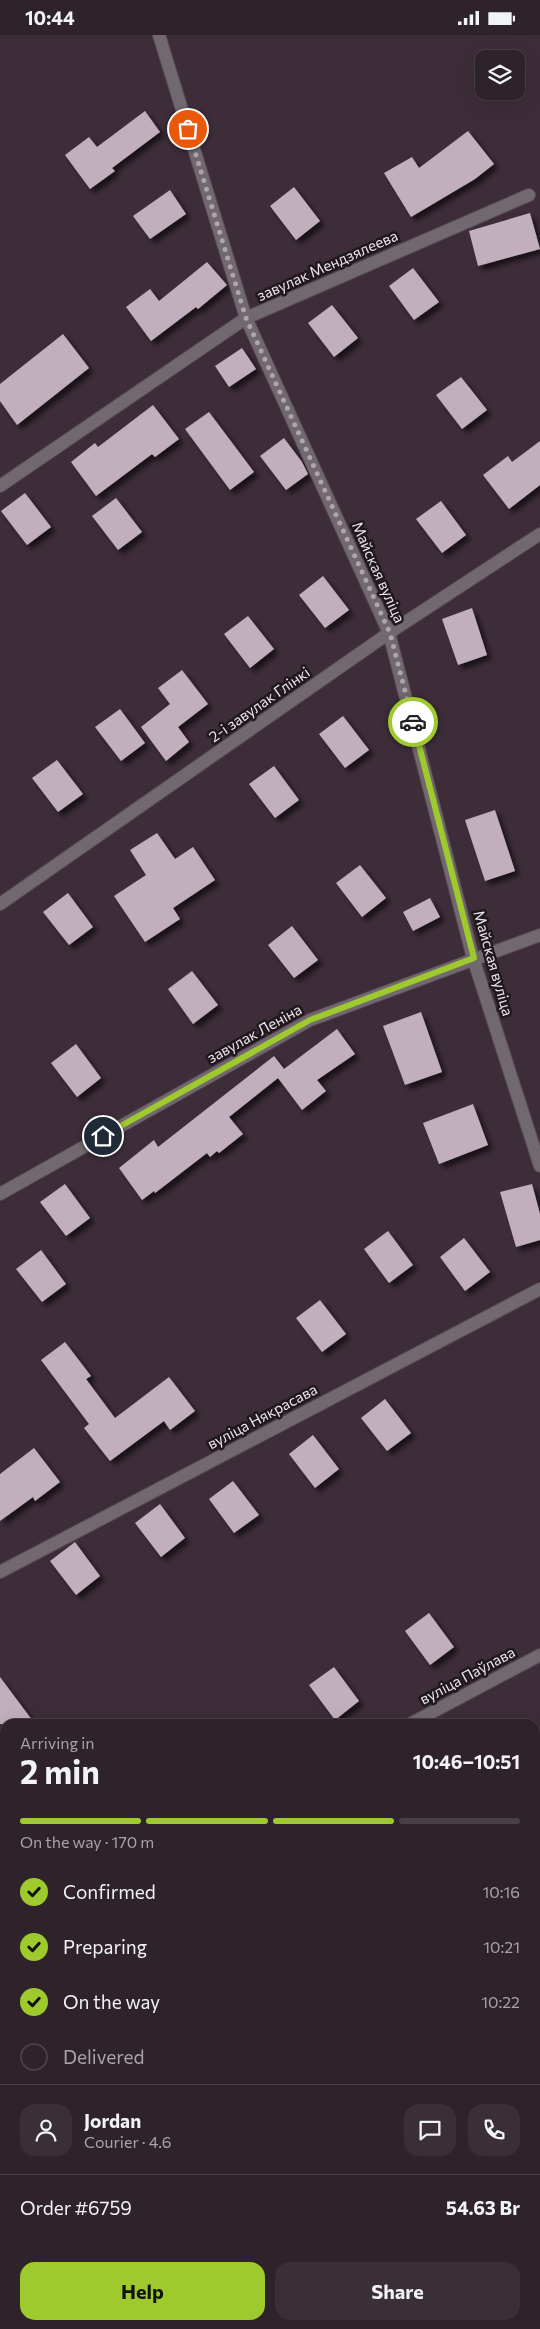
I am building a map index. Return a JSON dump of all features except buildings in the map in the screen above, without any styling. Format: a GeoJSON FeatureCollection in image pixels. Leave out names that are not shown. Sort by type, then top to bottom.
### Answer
{"type":"FeatureCollection","features":[{"type":"Feature","properties":{"kind":"street","name":"Майская вуліца"},"geometry":{"type":"LineString","coordinates":[[159,35],[246,318],[390,633],[474,958],[540,1166]]}},
{"type":"Feature","properties":{"kind":"street","name":"завулак Мендзялеева"},"geometry":{"type":"LineString","coordinates":[[0,486],[246,318],[529,195]]}},
{"type":"Feature","properties":{"kind":"street","name":"2-і завулак Глінкі"},"geometry":{"type":"LineString","coordinates":[[0,904],[390,633],[540,534]]}},
{"type":"Feature","properties":{"kind":"street","name":"завулак Леніна"},"geometry":{"type":"LineString","coordinates":[[0,1194],[310,1020],[540,935]]}},
{"type":"Feature","properties":{"kind":"street","name":"вуліца Някрасава"},"geometry":{"type":"LineString","coordinates":[[0,1572],[540,1289]]}},
{"type":"Feature","properties":{"kind":"street","name":"вуліца Паўлава"},"geometry":{"type":"LineString","coordinates":[[419,1719],[540,1655]]}},
{"type":"Feature","properties":{"kind":"way so far"},"geometry":{"type":"LineString","coordinates":[[188,129],[246,318],[390,633],[413,722]]}},
{"type":"Feature","properties":{"kind":"route"},"geometry":{"type":"LineString","coordinates":[[103,1136],[310,1020],[474,958],[413,722]]}}]}
